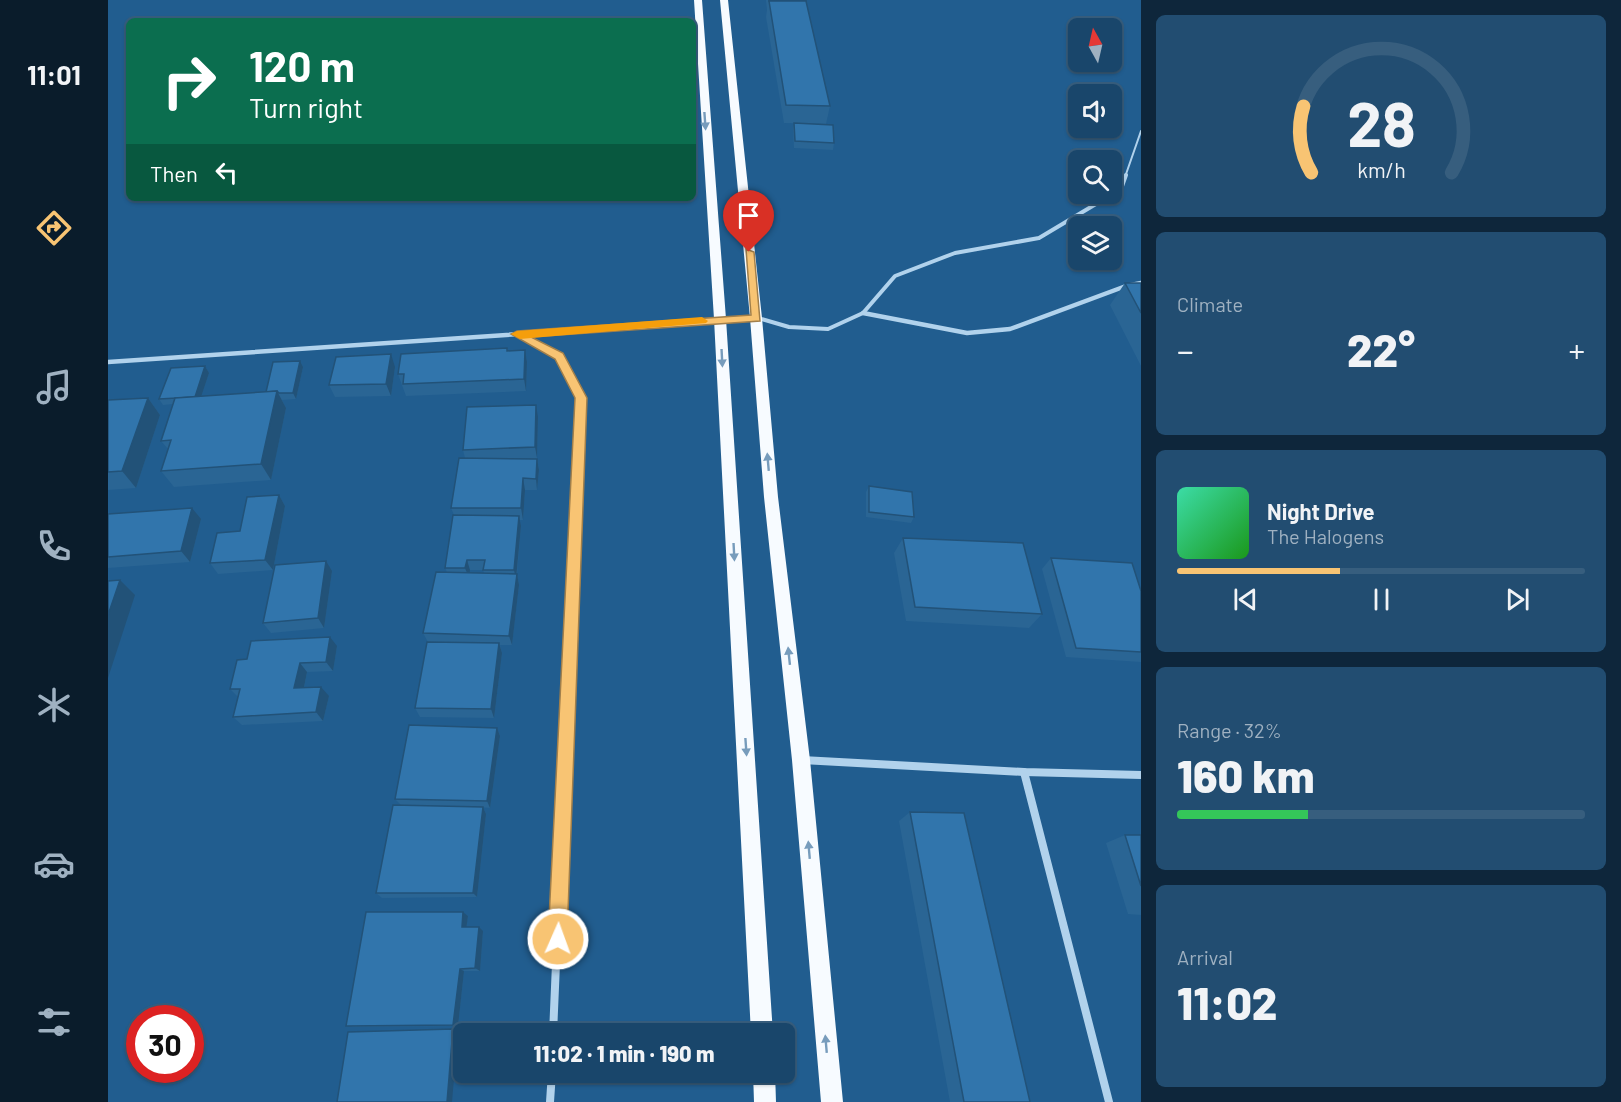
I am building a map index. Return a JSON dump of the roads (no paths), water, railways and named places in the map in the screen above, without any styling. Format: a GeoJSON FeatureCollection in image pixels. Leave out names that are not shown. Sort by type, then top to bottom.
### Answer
{"type":"FeatureCollection","features":[{"type":"Feature","properties":{"kind":"main road"},"geometry":{"type":"LineString","coordinates":[[698,0],[720,319],[761,1023]]}},
{"type":"Feature","properties":{"kind":"main road"},"geometry":{"type":"LineString","coordinates":[[724,0],[756,318],[771,497],[801,760],[832,1102]]}},
{"type":"Feature","properties":{"kind":"main road"},"geometry":{"type":"LineString","coordinates":[[764,1083],[765,1102]]}},
{"type":"Feature","properties":{"kind":"street"},"geometry":{"type":"LineString","coordinates":[[863,313],[967,333],[1010,329],[1126,286],[1141,283]]}},
{"type":"Feature","properties":{"kind":"street"},"geometry":{"type":"LineString","coordinates":[[108,362],[756,318]]}},
{"type":"Feature","properties":{"kind":"street"},"geometry":{"type":"LineString","coordinates":[[517,334],[559,356],[581,398],[554,1023]]}},
{"type":"Feature","properties":{"kind":"street"},"geometry":{"type":"LineString","coordinates":[[801,760],[1024,772],[1141,775]]}},
{"type":"Feature","properties":{"kind":"street"},"geometry":{"type":"LineString","coordinates":[[1024,772],[1109,1102]]}},
{"type":"Feature","properties":{"kind":"street"},"geometry":{"type":"LineString","coordinates":[[550,1102],[551,1083]]}},
{"type":"Feature","properties":{"kind":"lane"},"geometry":{"type":"LineString","coordinates":[[756,318],[789,327],[828,329],[863,313],[895,276],[956,253],[1039,237],[1120,189],[1141,131]]}}]}
